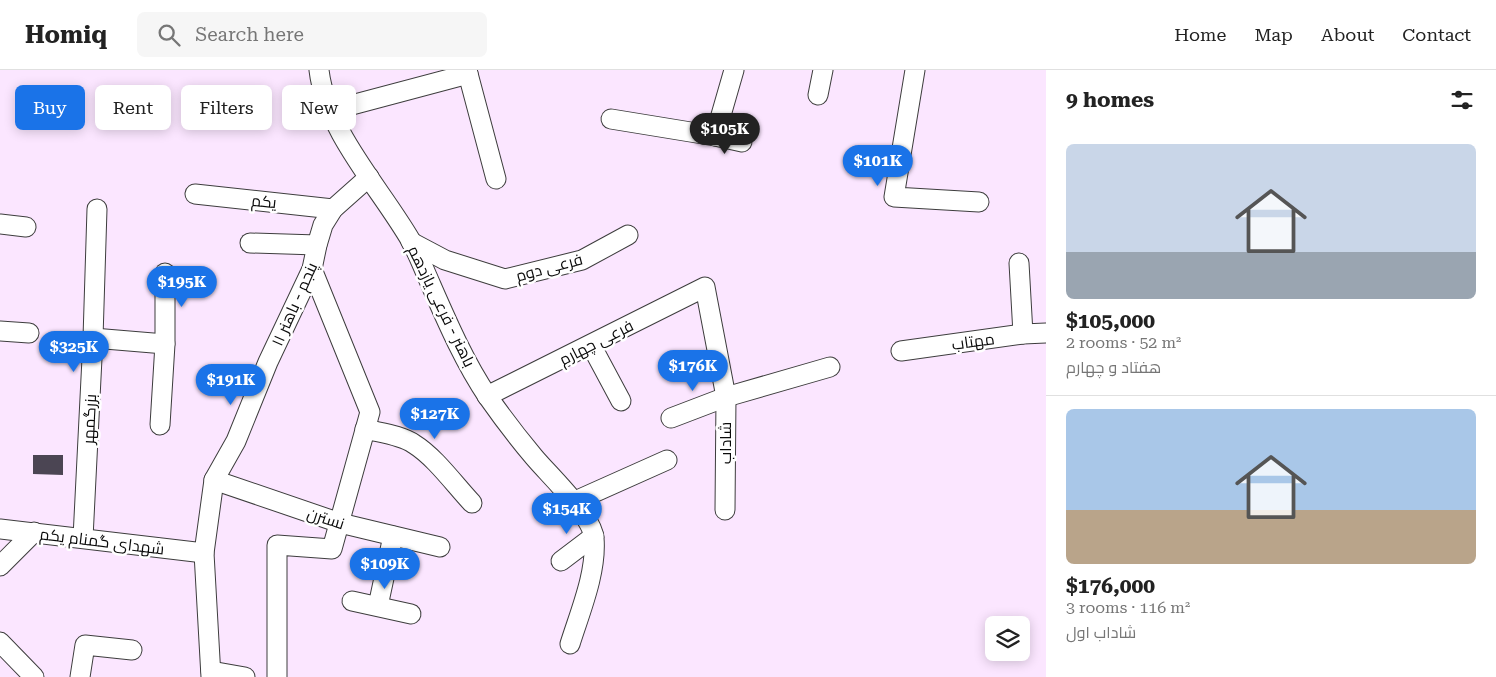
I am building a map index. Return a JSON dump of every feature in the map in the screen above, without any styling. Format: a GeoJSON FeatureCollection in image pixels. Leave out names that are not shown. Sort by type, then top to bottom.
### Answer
{"type":"FeatureCollection","features":[{"type":"Feature","properties":{"kind":"street","name":"باهنر - فرعی یازدهم"},"geometry":{"type":"LineString","coordinates":[[320,70],[322,85]]}},
{"type":"Feature","properties":{"kind":"street"},"geometry":{"type":"LineString","coordinates":[[715,136],[734,70]]}},
{"type":"Feature","properties":{"kind":"street"},"geometry":{"type":"LineString","coordinates":[[818,95],[823,70]]}},
{"type":"Feature","properties":{"kind":"street"},"geometry":{"type":"LineString","coordinates":[[915,70],[894,198],[979,202]]}},
{"type":"Feature","properties":{"kind":"street"},"geometry":{"type":"LineString","coordinates":[[356,103],[467,72],[496,179]]}},
{"type":"Feature","properties":{"kind":"street"},"geometry":{"type":"LineString","coordinates":[[611,119],[742,142]]}},
{"type":"Feature","properties":{"kind":"street","name":"باهنر - فرعی یازدهم"},"geometry":{"type":"LineString","coordinates":[[340,130],[411,242],[458,344],[487,396],[534,457],[587,519],[594,536],[593,567],[570,644]]}},
{"type":"Feature","properties":{"kind":"street","name":"پنجم - باهنر ۱۱"},"geometry":{"type":"LineString","coordinates":[[211,674],[204,553],[214,480],[236,441],[268,362],[312,269],[323,224],[333,209],[369,178]]}},
{"type":"Feature","properties":{"kind":"street","name":"یکم"},"geometry":{"type":"LineString","coordinates":[[194,194],[333,209]]}},
{"type":"Feature","properties":{"kind":"street","name":"بزرگمهر"},"geometry":{"type":"LineString","coordinates":[[83,538],[97,209]]}},
{"type":"Feature","properties":{"kind":"street"},"geometry":{"type":"LineString","coordinates":[[0,224],[26,227]]}},
{"type":"Feature","properties":{"kind":"street","name":"فرعی دوم"},"geometry":{"type":"LineString","coordinates":[[411,242],[445,260],[505,279],[582,260],[628,235]]}},
{"type":"Feature","properties":{"kind":"street"},"geometry":{"type":"LineString","coordinates":[[250,243],[317,245]]}},
{"type":"Feature","properties":{"kind":"street"},"geometry":{"type":"LineString","coordinates":[[1019,263],[1023,334]]}},
{"type":"Feature","properties":{"kind":"street"},"geometry":{"type":"LineString","coordinates":[[277,677],[276,544],[332,549],[370,412],[312,269]]}},
{"type":"Feature","properties":{"kind":"street"},"geometry":{"type":"LineString","coordinates":[[160,425],[165,344],[165,273]]}},
{"type":"Feature","properties":{"kind":"street","name":"فرعی چهارم"},"geometry":{"type":"LineString","coordinates":[[487,396],[705,287]]}},
{"type":"Feature","properties":{"kind":"street","name":"شاداب"},"geometry":{"type":"LineString","coordinates":[[705,287],[726,398],[725,510]]}},
{"type":"Feature","properties":{"kind":"street"},"geometry":{"type":"LineString","coordinates":[[0,331],[29,333]]}},
{"type":"Feature","properties":{"kind":"street","name":"مهتاب"},"geometry":{"type":"LineString","coordinates":[[901,351],[1023,334],[1046,333]]}},
{"type":"Feature","properties":{"kind":"street"},"geometry":{"type":"LineString","coordinates":[[93,338],[165,344]]}},
{"type":"Feature","properties":{"kind":"street"},"geometry":{"type":"LineString","coordinates":[[591,345],[621,401]]}},
{"type":"Feature","properties":{"kind":"street"},"geometry":{"type":"LineString","coordinates":[[671,418],[726,398],[830,367]]}},
{"type":"Feature","properties":{"kind":"street"},"geometry":{"type":"LineString","coordinates":[[365,429],[414,444],[430,458],[472,503]]}},
{"type":"Feature","properties":{"kind":"street"},"geometry":{"type":"LineString","coordinates":[[573,502],[667,460]]}},
{"type":"Feature","properties":{"kind":"street","name":"نسترن"},"geometry":{"type":"LineString","coordinates":[[214,480],[340,523],[440,547]]}},
{"type":"Feature","properties":{"kind":"street","name":"شهدای گمنام یکم"},"geometry":{"type":"LineString","coordinates":[[0,529],[204,553]]}},
{"type":"Feature","properties":{"kind":"street"},"geometry":{"type":"LineString","coordinates":[[0,566],[34,532]]}},
{"type":"Feature","properties":{"kind":"street"},"geometry":{"type":"LineString","coordinates":[[378,606],[392,536]]}},
{"type":"Feature","properties":{"kind":"street"},"geometry":{"type":"LineString","coordinates":[[560,561],[594,536]]}},
{"type":"Feature","properties":{"kind":"street"},"geometry":{"type":"LineString","coordinates":[[352,600],[411,614]]}},
{"type":"Feature","properties":{"kind":"street"},"geometry":{"type":"LineString","coordinates":[[0,642],[34,677]]}},
{"type":"Feature","properties":{"kind":"street"},"geometry":{"type":"LineString","coordinates":[[80,677],[85,645],[132,650]]}},
{"type":"Feature","properties":{"kind":"street"},"geometry":{"type":"LineString","coordinates":[[211,674],[245,677]]}},
{"type":"Feature","properties":{"kind":"building"},"geometry":{"type":"Polygon","coordinates":[[[33,455],[63,455],[63,475],[33,474],[33,455]]]}}]}
